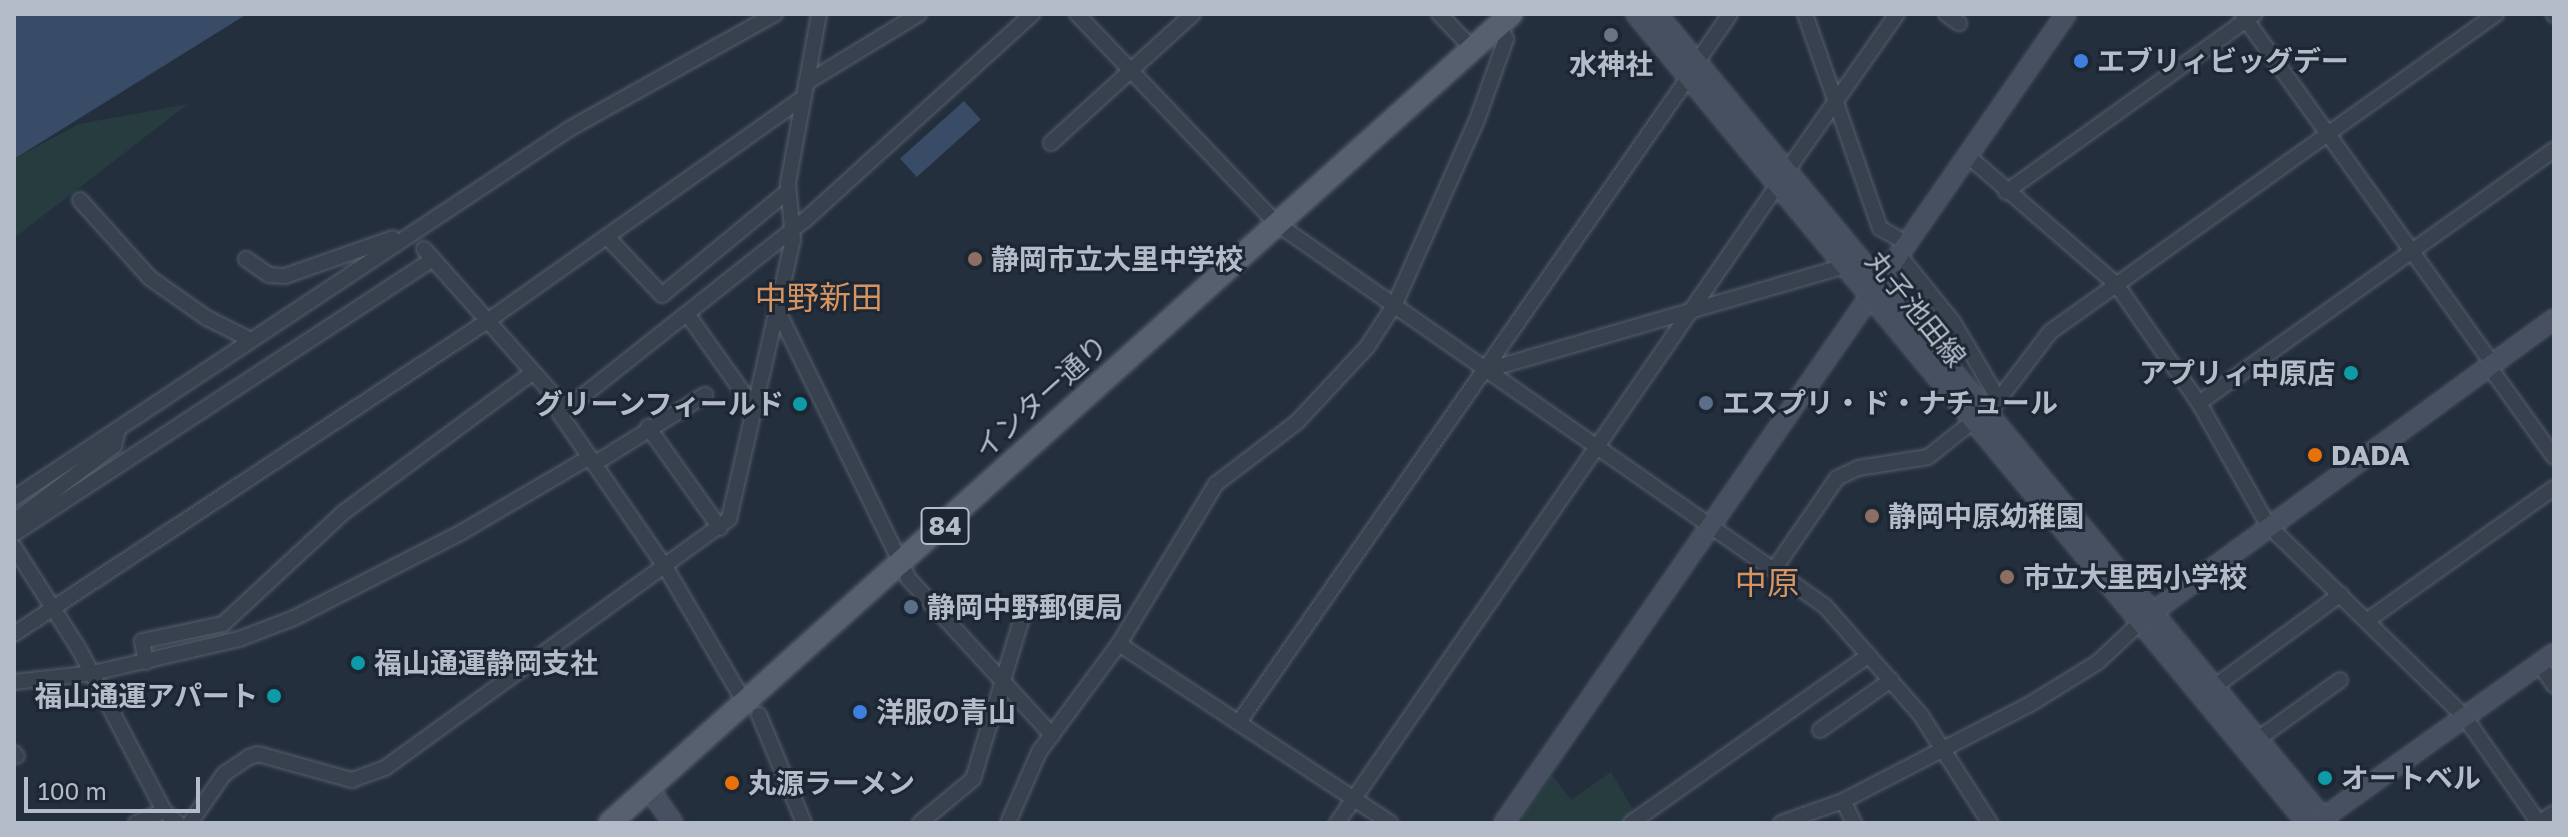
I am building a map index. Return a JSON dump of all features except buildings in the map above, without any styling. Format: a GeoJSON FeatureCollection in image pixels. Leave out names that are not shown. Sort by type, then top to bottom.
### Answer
{"type":"FeatureCollection","features":[{"type":"Feature","properties":{"kind":"main road","name":"インター通り"},"geometry":{"type":"LineString","coordinates":[[610,823],[752,709],[902,565],[1276,223],[1505,19]]}},
{"type":"Feature","properties":{"kind":"street"},"geometry":{"type":"LineString","coordinates":[[14,498],[571,128],[775,14]]}},
{"type":"Feature","properties":{"kind":"street"},"geometry":{"type":"LineString","coordinates":[[190,823],[224,774],[258,754],[352,780],[385,768],[720,528],[735,504],[778,311],[793,225],[787,192],[819,14]]}},
{"type":"Feature","properties":{"kind":"street"},"geometry":{"type":"LineString","coordinates":[[806,83],[919,14]]}},
{"type":"Feature","properties":{"kind":"street"},"geometry":{"type":"LineString","coordinates":[[560,414],[688,315],[1032,14]]}},
{"type":"Feature","properties":{"kind":"street"},"geometry":{"type":"LineString","coordinates":[[1077,14],[1276,223],[1599,444],[1825,606],[1891,680],[1944,750],[1990,823]]}},
{"type":"Feature","properties":{"kind":"street"},"geometry":{"type":"LineString","coordinates":[[1051,143],[1193,14]]}},
{"type":"Feature","properties":{"kind":"street"},"geometry":{"type":"LineString","coordinates":[[1439,14],[1471,47]]}},
{"type":"Feature","properties":{"kind":"street","name":"丸子池田線"},"geometry":{"type":"LineString","coordinates":[[1636,14],[1693,70],[2318,822]]}},
{"type":"Feature","properties":{"kind":"street","name":"丸子池田線"},"geometry":{"type":"LineString","coordinates":[[1657,14],[1693,70]]}},
{"type":"Feature","properties":{"kind":"street"},"geometry":{"type":"LineString","coordinates":[[1239,722],[1487,370],[1730,14]]}},
{"type":"Feature","properties":{"kind":"street"},"geometry":{"type":"LineString","coordinates":[[1805,14],[1880,228],[1902,249],[1953,322],[1998,398]]}},
{"type":"Feature","properties":{"kind":"street"},"geometry":{"type":"LineString","coordinates":[[1337,823],[1897,14]]}},
{"type":"Feature","properties":{"kind":"street"},"geometry":{"type":"LineString","coordinates":[[1946,14],[1959,23]]}},
{"type":"Feature","properties":{"kind":"street"},"geometry":{"type":"LineString","coordinates":[[1504,823],[2066,14]]}},
{"type":"Feature","properties":{"kind":"street"},"geometry":{"type":"LineString","coordinates":[[1775,568],[1837,478],[1873,465],[1928,457],[1980,418],[2050,332],[2496,14]]}},
{"type":"Feature","properties":{"kind":"street"},"geometry":{"type":"LineString","coordinates":[[2006,192],[2247,16],[2326,134],[2411,250],[2554,457]]}},
{"type":"Feature","properties":{"kind":"street"},"geometry":{"type":"LineString","coordinates":[[1008,823],[1052,735],[1119,644],[1216,484],[1297,422],[1367,347],[1395,304],[1477,120],[1506,39],[1505,19]]}},
{"type":"Feature","properties":{"kind":"street"},"geometry":{"type":"LineString","coordinates":[[14,634],[489,320],[803,98]]}},
{"type":"Feature","properties":{"kind":"street"},"geometry":{"type":"LineString","coordinates":[[2199,403],[2554,150]]}},
{"type":"Feature","properties":{"kind":"street"},"geometry":{"type":"LineString","coordinates":[[1967,155],[2006,192],[2116,284],[2199,403],[2268,525],[2464,716],[2539,823],[2554,813]]}},
{"type":"Feature","properties":{"kind":"street","name":"丸子池田線"},"geometry":{"type":"LineString","coordinates":[[1782,179],[1844,266],[1873,290]]}},
{"type":"Feature","properties":{"kind":"street"},"geometry":{"type":"LineString","coordinates":[[607,237],[662,295],[787,192]]}},
{"type":"Feature","properties":{"kind":"street"},"geometry":{"type":"LineString","coordinates":[[80,200],[150,278],[222,326],[251,340]]}},
{"type":"Feature","properties":{"kind":"street"},"geometry":{"type":"LineString","coordinates":[[246,259],[269,275],[285,276],[409,235]]}},
{"type":"Feature","properties":{"kind":"street"},"geometry":{"type":"LineString","coordinates":[[14,534],[428,254],[560,402],[560,414],[666,568],[752,709],[804,823]]}},
{"type":"Feature","properties":{"kind":"street"},"geometry":{"type":"LineString","coordinates":[[1487,370],[1844,266]]}},
{"type":"Feature","properties":{"kind":"street"},"geometry":{"type":"LineString","coordinates":[[778,311],[902,565],[1052,735]]}},
{"type":"Feature","properties":{"kind":"street"},"geometry":{"type":"LineString","coordinates":[[688,315],[756,411]]}},
{"type":"Feature","properties":{"kind":"street"},"geometry":{"type":"LineString","coordinates":[[1781,823],[1813,818],[1944,750],[2098,662],[2146,617],[2268,525],[2554,319]]}},
{"type":"Feature","properties":{"kind":"street"},"geometry":{"type":"LineString","coordinates":[[222,326],[233,352]]}},
{"type":"Feature","properties":{"kind":"street"},"geometry":{"type":"LineString","coordinates":[[146,662],[142,641],[223,624],[344,512],[533,372]]}},
{"type":"Feature","properties":{"kind":"street"},"geometry":{"type":"LineString","coordinates":[[14,682],[93,673],[146,662],[239,639],[294,618],[462,532],[705,395]]}},
{"type":"Feature","properties":{"kind":"street"},"geometry":{"type":"LineString","coordinates":[[648,427],[720,528]]}},
{"type":"Feature","properties":{"kind":"street"},"geometry":{"type":"LineString","coordinates":[[14,521],[114,446],[118,430]]}},
{"type":"Feature","properties":{"kind":"street"},"geometry":{"type":"LineString","coordinates":[[2368,620],[2554,488]]}},
{"type":"Feature","properties":{"kind":"street"},"geometry":{"type":"LineString","coordinates":[[14,547],[93,673],[164,811],[178,823]]}},
{"type":"Feature","properties":{"kind":"street"},"geometry":{"type":"LineString","coordinates":[[2214,687],[2341,594]]}},
{"type":"Feature","properties":{"kind":"street"},"geometry":{"type":"LineString","coordinates":[[920,823],[973,779],[1024,611]]}},
{"type":"Feature","properties":{"kind":"street","name":"丸子池田線"},"geometry":{"type":"LineString","coordinates":[[2146,617],[2214,687],[2258,739],[2318,822]]}},
{"type":"Feature","properties":{"kind":"street"},"geometry":{"type":"LineString","coordinates":[[1119,644],[1390,823]]}},
{"type":"Feature","properties":{"kind":"street"},"geometry":{"type":"LineString","coordinates":[[1631,823],[1869,655]]}},
{"type":"Feature","properties":{"kind":"street"},"geometry":{"type":"LineString","coordinates":[[2318,822],[2547,658],[2554,685]]}},
{"type":"Feature","properties":{"kind":"street"},"geometry":{"type":"LineString","coordinates":[[1820,730],[1891,680]]}},
{"type":"Feature","properties":{"kind":"street"},"geometry":{"type":"LineString","coordinates":[[2258,739],[2340,680]]}},
{"type":"Feature","properties":{"kind":"street"},"geometry":{"type":"LineString","coordinates":[[650,790],[673,823]]}},
{"type":"Feature","properties":{"kind":"street"},"geometry":{"type":"LineString","coordinates":[[1843,801],[1854,823]]}},
{"type":"Feature","properties":{"kind":"street"},"geometry":{"type":"LineString","coordinates":[[136,823],[164,811]]}},
{"type":"Feature","properties":{"kind":"green space"},"geometry":{"type":"Polygon","coordinates":[[[188,104],[14,238],[14,159],[79,124],[188,104]]]}},
{"type":"Feature","properties":{"kind":"green space"},"geometry":{"type":"Polygon","coordinates":[[[1611,772],[1635,813],[1621,823],[1519,823],[1552,775],[1571,800],[1611,772]]]}},
{"type":"Feature","properties":{"kind":"water"},"geometry":{"type":"Polygon","coordinates":[[[14,14],[247,14],[14,159],[14,14]]]}},
{"type":"Feature","properties":{"kind":"water"},"geometry":{"type":"Polygon","coordinates":[[[964,101],[981,120],[917,177],[900,159],[964,101]]]}},
{"type":"Feature","properties":{"kind":"place","name":"水神社"},"geometry":{"type":"Point","coordinates":[1611,35]}},
{"type":"Feature","properties":{"kind":"place","name":"エブリィビッグデー"},"geometry":{"type":"Point","coordinates":[2081,61]}},
{"type":"Feature","properties":{"kind":"place","name":"静岡市立大里中学校"},"geometry":{"type":"Point","coordinates":[975,259]}},
{"type":"Feature","properties":{"kind":"place","name":"アプリィ中原店"},"geometry":{"type":"Point","coordinates":[2351,373]}},
{"type":"Feature","properties":{"kind":"place","name":"エスプリ・ド・ナチュール"},"geometry":{"type":"Point","coordinates":[1706,403]}},
{"type":"Feature","properties":{"kind":"place","name":"グリーンフィールド"},"geometry":{"type":"Point","coordinates":[800,404]}},
{"type":"Feature","properties":{"kind":"place","name":"DADA"},"geometry":{"type":"Point","coordinates":[2315,455]}},
{"type":"Feature","properties":{"kind":"place","name":"静岡中原幼稚園"},"geometry":{"type":"Point","coordinates":[1872,516]}},
{"type":"Feature","properties":{"kind":"place","name":"市立大里西小学校"},"geometry":{"type":"Point","coordinates":[2007,577]}},
{"type":"Feature","properties":{"kind":"place","name":"静岡中野郵便局"},"geometry":{"type":"Point","coordinates":[911,607]}},
{"type":"Feature","properties":{"kind":"place","name":"福山通運静岡支社"},"geometry":{"type":"Point","coordinates":[358,663]}},
{"type":"Feature","properties":{"kind":"place","name":"福山通運アパート"},"geometry":{"type":"Point","coordinates":[274,696]}},
{"type":"Feature","properties":{"kind":"place","name":"洋服の青山"},"geometry":{"type":"Point","coordinates":[860,712]}},
{"type":"Feature","properties":{"kind":"place","name":"オートベル"},"geometry":{"type":"Point","coordinates":[2325,778]}},
{"type":"Feature","properties":{"kind":"place","name":"丸源ラーメン"},"geometry":{"type":"Point","coordinates":[732,783]}},
{"type":"Feature","properties":{"kind":"district","name":"中野新田"},"geometry":{"type":"Point","coordinates":[819,297]}},
{"type":"Feature","properties":{"kind":"district","name":"中原"},"geometry":{"type":"Point","coordinates":[1767,582]}}]}
